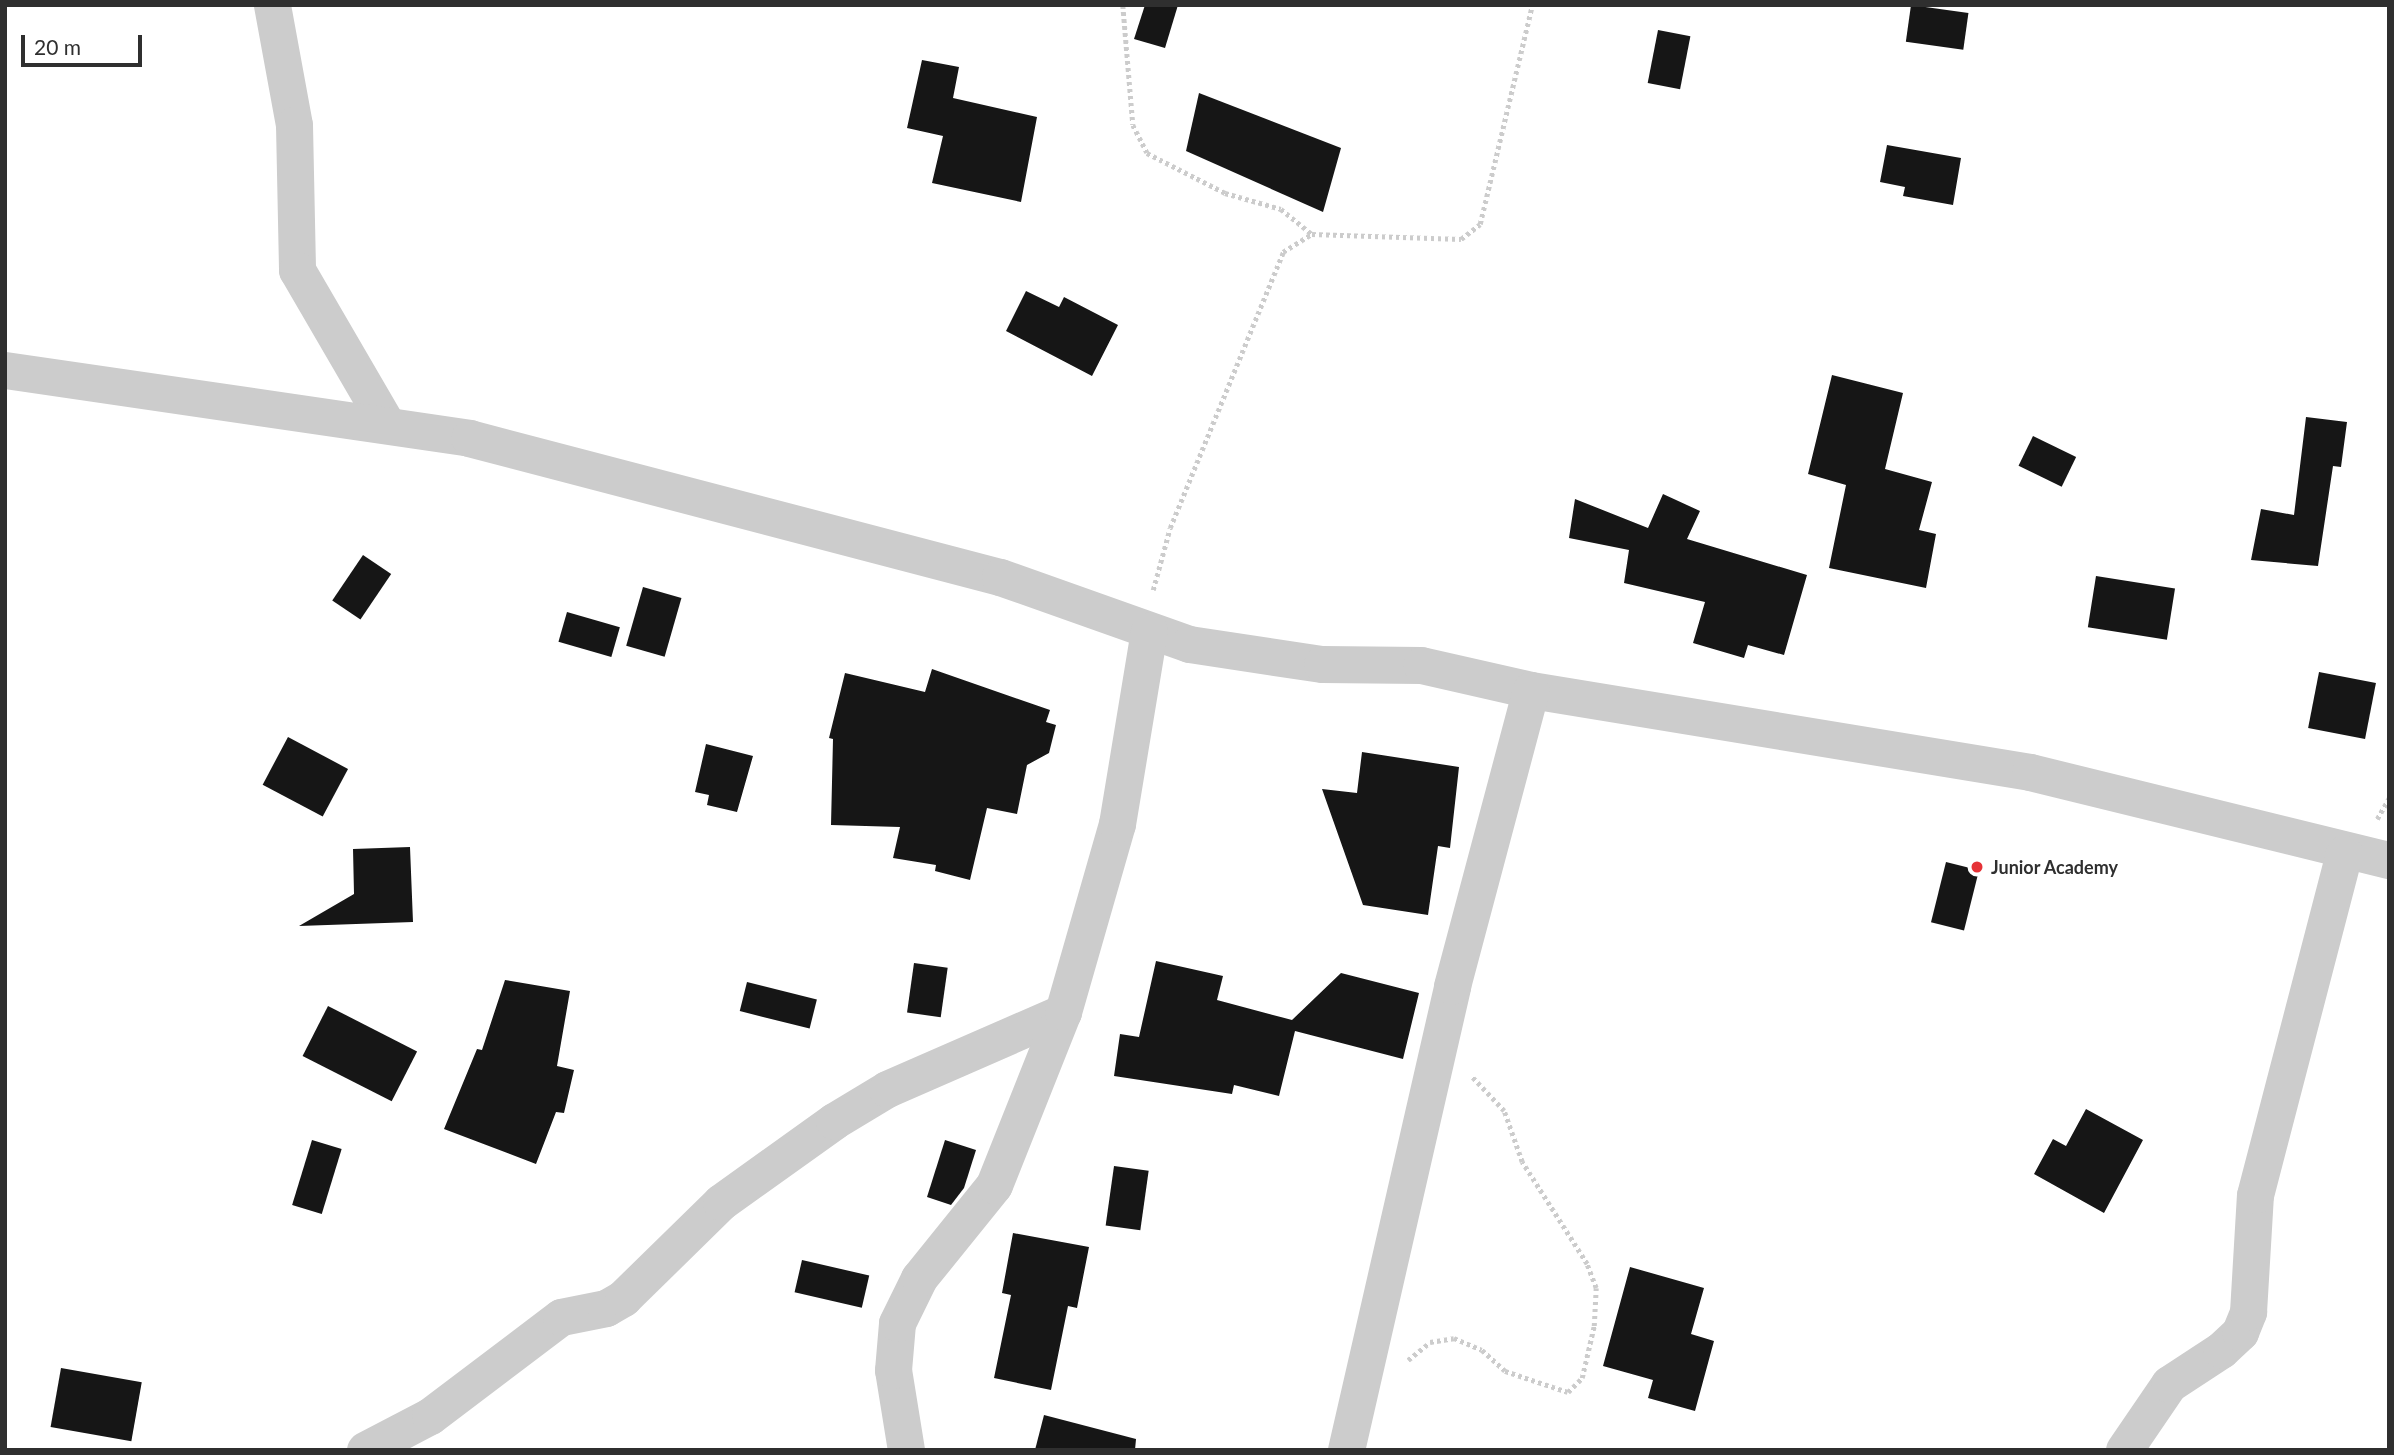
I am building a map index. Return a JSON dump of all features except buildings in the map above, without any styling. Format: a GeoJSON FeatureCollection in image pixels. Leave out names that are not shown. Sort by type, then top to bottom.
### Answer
{"type":"FeatureCollection","features":[{"type":"Feature","properties":{"kind":"street"},"geometry":{"type":"LineString","coordinates":[[272,5],[294,125],[297,270],[386,424]]}},
{"type":"Feature","properties":{"kind":"street"},"geometry":{"type":"LineString","coordinates":[[5,370],[386,424],[535,454],[686,499],[1000,577],[1189,644],[1322,664],[1421,665],[1531,690],[2030,772],[2344,853],[2389,860]]}},
{"type":"Feature","properties":{"kind":"street"},"geometry":{"type":"LineString","coordinates":[[906,1450],[893,1370],[902,1308],[919,1279],[994,1185],[1063,1012],[1114,836],[1149,631]]}},
{"type":"Feature","properties":{"kind":"street"},"geometry":{"type":"LineString","coordinates":[[1346,1450],[1452,986],[1531,690]]}},
{"type":"Feature","properties":{"kind":"street"},"geometry":{"type":"LineString","coordinates":[[2124,1450],[2169,1384],[2221,1350],[2240,1332],[2248,1312],[2255,1195],[2344,853]]}},
{"type":"Feature","properties":{"kind":"street"},"geometry":{"type":"LineString","coordinates":[[365,1450],[430,1416],[561,1317],[606,1308],[623,1298],[721,1202],[834,1121],[887,1089],[1063,1012]]}},
{"type":"Feature","properties":{"kind":"path"},"geometry":{"type":"LineString","coordinates":[[1123,5],[1133,125],[1147,153],[1214,188],[1281,209],[1312,234]]}},
{"type":"Feature","properties":{"kind":"path"},"geometry":{"type":"LineString","coordinates":[[1149,631],[1154,576],[1170,528],[1247,347],[1272,271],[1283,252],[1312,234],[1461,239],[1475,230],[1486,209],[1507,94],[1532,5]]}},
{"type":"Feature","properties":{"kind":"path"},"geometry":{"type":"LineString","coordinates":[[1403,1365],[1430,1342],[1454,1338],[1482,1350],[1505,1371],[1569,1392],[1582,1378],[1594,1326],[1597,1297],[1587,1264],[1522,1162],[1504,1111],[1468,1071]]}},
{"type":"Feature","properties":{"kind":"place","name":"Junior Academy"},"geometry":{"type":"Point","coordinates":[1977,867]}}]}
